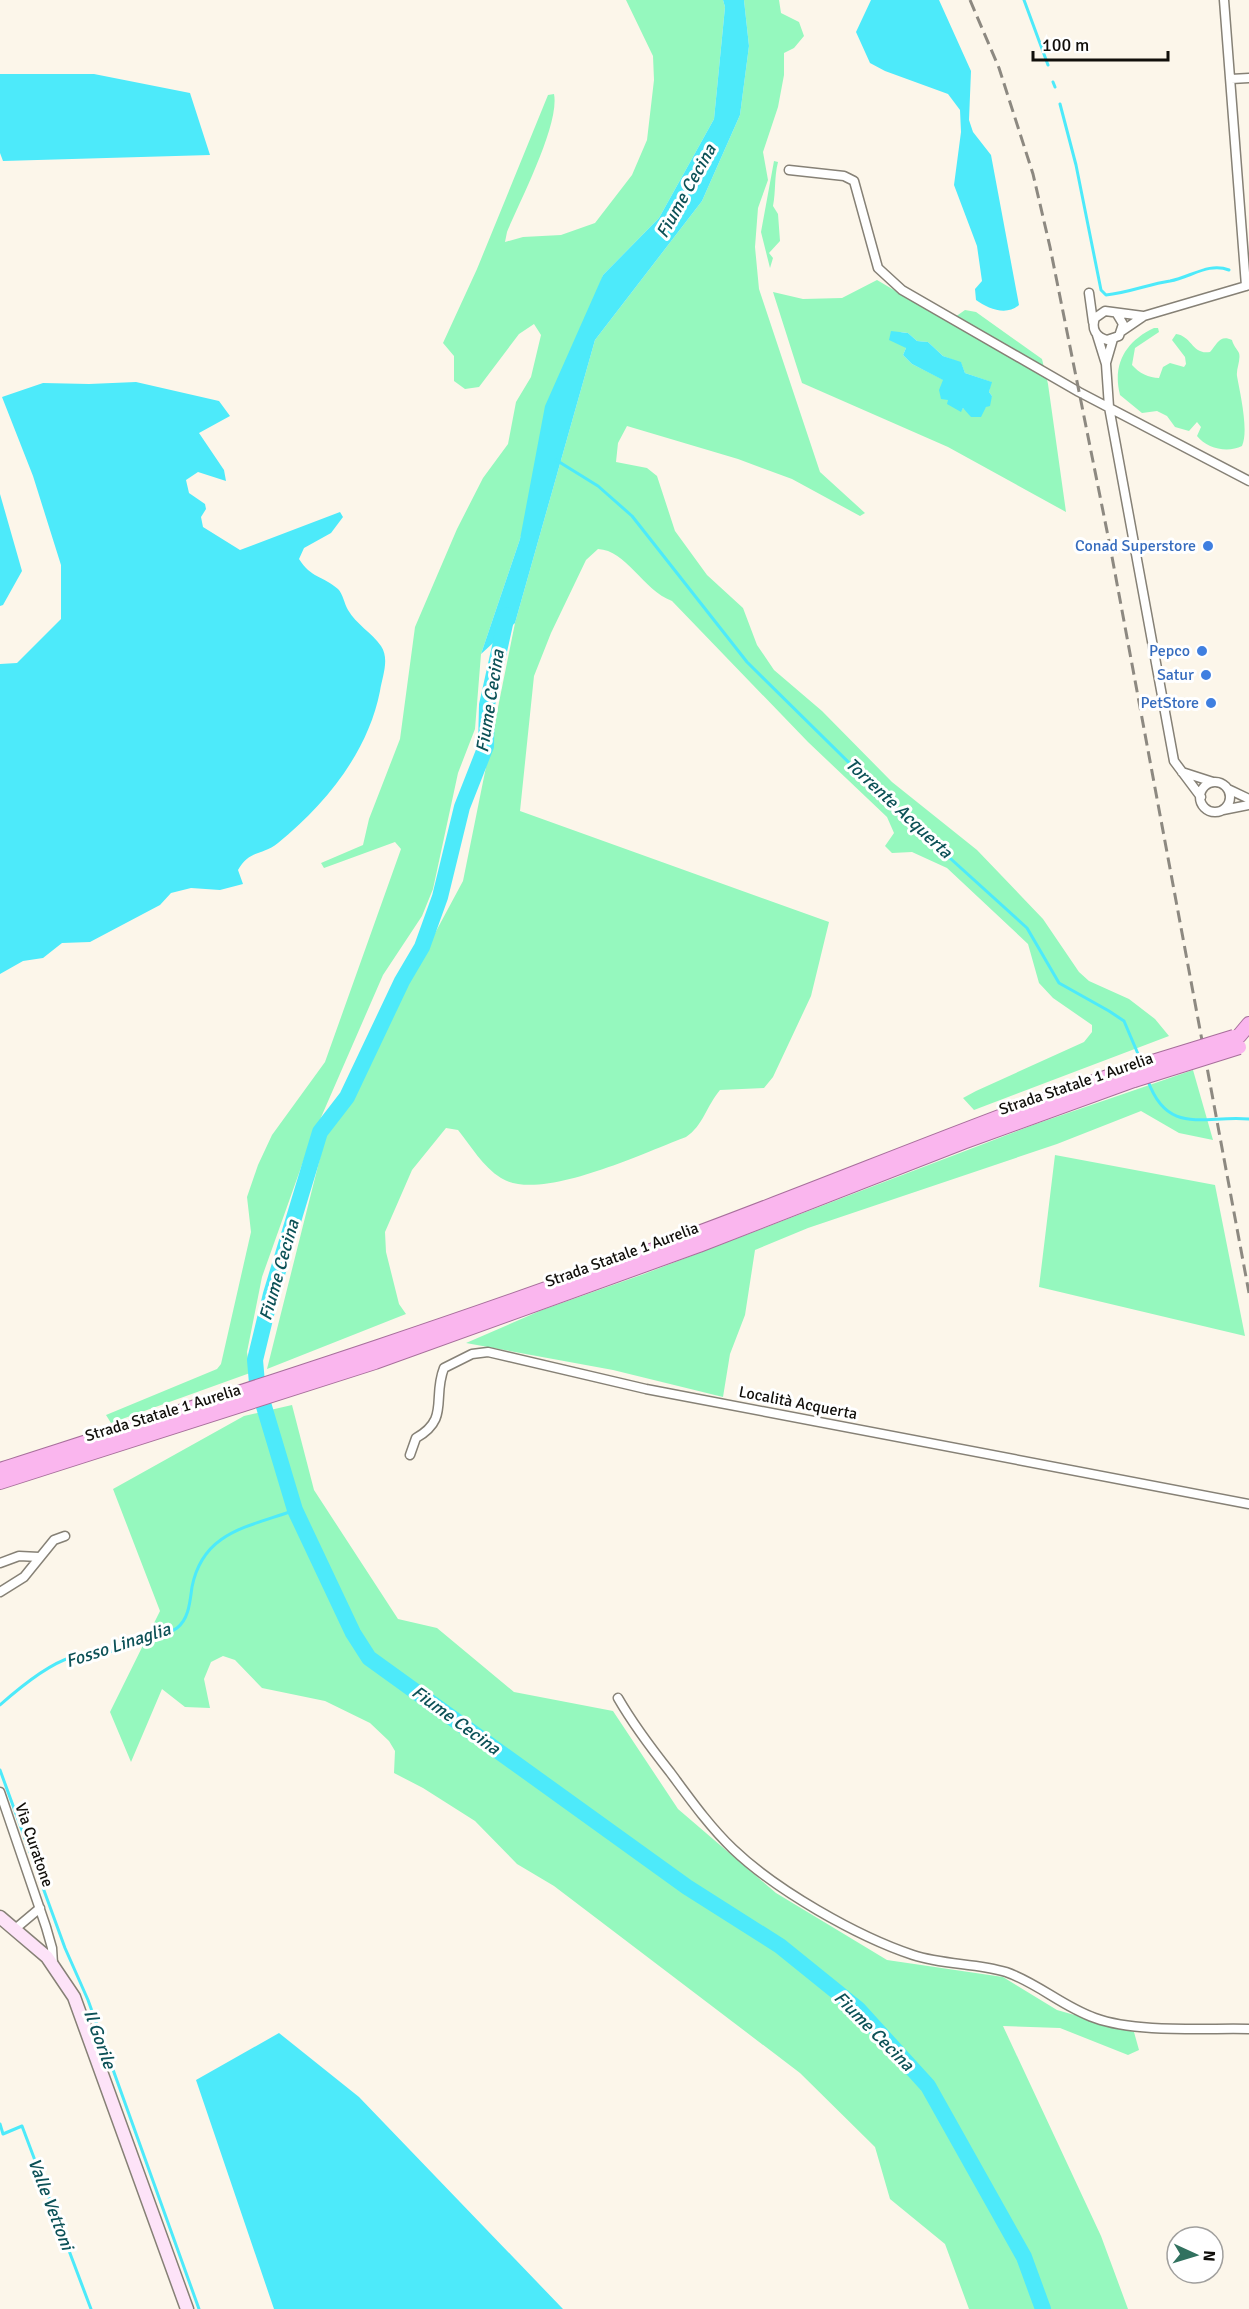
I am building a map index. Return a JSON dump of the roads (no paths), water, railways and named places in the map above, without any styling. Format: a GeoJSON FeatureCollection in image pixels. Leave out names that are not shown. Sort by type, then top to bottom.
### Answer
{"type":"FeatureCollection","features":[{"type":"Feature","properties":{"kind":"highway"},"geometry":{"type":"LineString","coordinates":[[1242,1039],[1249,1024]]}},
{"type":"Feature","properties":{"kind":"highway","name":"Strada Statale 1 Aurelia"},"geometry":{"type":"LineString","coordinates":[[0,1482],[373,1356],[993,1124],[1132,1074],[1242,1039]]}},
{"type":"Feature","properties":{"kind":"highway","name":"Strada Statale 1 Aurelia"},"geometry":{"type":"LineString","coordinates":[[0,1470],[196,1415]]}},
{"type":"Feature","properties":{"kind":"main road"},"geometry":{"type":"LineString","coordinates":[[0,1917],[53,1964],[78,2006],[187,2309]]}},
{"type":"Feature","properties":{"kind":"street"},"geometry":{"type":"LineString","coordinates":[[1097,335],[1107,340],[1113,339],[1144,316],[1248,286],[1224,0]]}},
{"type":"Feature","properties":{"kind":"street"},"geometry":{"type":"LineString","coordinates":[[1231,79],[1249,78]]}},
{"type":"Feature","properties":{"kind":"street"},"geometry":{"type":"LineString","coordinates":[[789,170],[843,176],[854,181],[874,258],[890,282],[1028,363],[1249,481]]}},
{"type":"Feature","properties":{"kind":"street"},"geometry":{"type":"LineString","coordinates":[[1144,316],[1105,311],[1089,293],[1093,324],[1106,364],[1109,407],[1174,761],[1201,797],[1205,807],[1220,811],[1249,805]]}},
{"type":"Feature","properties":{"kind":"street"},"geometry":{"type":"LineString","coordinates":[[1093,324],[1095,318],[1105,311]]}},
{"type":"Feature","properties":{"kind":"street"},"geometry":{"type":"LineString","coordinates":[[1117,314],[1121,319],[1122,331]]}},
{"type":"Feature","properties":{"kind":"street"},"geometry":{"type":"LineString","coordinates":[[1106,364],[1113,339]]}},
{"type":"Feature","properties":{"kind":"street"},"geometry":{"type":"LineString","coordinates":[[1182,772],[1215,782],[1249,799]]}},
{"type":"Feature","properties":{"kind":"street"},"geometry":{"type":"LineString","coordinates":[[1201,797],[1205,787],[1215,782]]}},
{"type":"Feature","properties":{"kind":"street"},"geometry":{"type":"LineString","coordinates":[[1220,811],[1230,800],[1228,789]]}},
{"type":"Feature","properties":{"kind":"street","name":"Località Acquerta"},"geometry":{"type":"LineString","coordinates":[[410,1455],[416,1438],[430,1430],[437,1419],[438,1383],[444,1368],[472,1354],[488,1352],[646,1389],[1249,1504]]}},
{"type":"Feature","properties":{"kind":"street"},"geometry":{"type":"LineString","coordinates":[[0,1592],[24,1577],[54,1540],[65,1536]]}},
{"type":"Feature","properties":{"kind":"street"},"geometry":{"type":"LineString","coordinates":[[0,1563],[19,1556],[39,1557]]}},
{"type":"Feature","properties":{"kind":"street"},"geometry":{"type":"LineString","coordinates":[[618,1698],[646,1741],[711,1826],[734,1850],[762,1874],[824,1912],[883,1944],[938,1961],[971,1963],[1011,1974],[1028,1981],[1056,2000],[1096,2018],[1142,2026],[1249,2029]]}},
{"type":"Feature","properties":{"kind":"street","name":"Via Curatone"},"geometry":{"type":"LineString","coordinates":[[0,1792],[40,1908],[52,1948],[53,1964]]}},
{"type":"Feature","properties":{"kind":"street","name":"Via Curatone"},"geometry":{"type":"LineString","coordinates":[[15,1929],[40,1908]]}},
{"type":"Feature","properties":{"kind":"water"},"geometry":{"type":"Polygon","coordinates":[[[723,0],[744,0],[749,46],[740,115],[702,201],[595,340],[515,623],[481,654],[520,539],[545,406],[603,275],[659,218],[714,119],[725,7],[723,0]]]}},
{"type":"Feature","properties":{"kind":"water"},"geometry":{"type":"Polygon","coordinates":[[[871,0],[939,0],[971,71],[969,120],[973,132],[991,155],[1019,305],[1014,308],[998,310],[976,300],[975,289],[982,281],[977,246],[954,185],[961,132],[960,110],[948,94],[885,71],[870,63],[856,32],[871,0]]]}},
{"type":"Feature","properties":{"kind":"water"},"geometry":{"type":"Polygon","coordinates":[[[0,74],[94,74],[190,93],[210,155],[3,161],[0,153],[0,74]]]}},
{"type":"Feature","properties":{"kind":"water"},"geometry":{"type":"Polygon","coordinates":[[[891,331],[908,333],[917,341],[928,342],[943,356],[961,362],[965,373],[992,382],[989,392],[992,396],[990,406],[986,407],[981,417],[971,417],[963,408],[961,412],[947,404],[948,400],[941,399],[939,390],[943,380],[912,364],[903,355],[906,348],[889,340],[891,331]]]}},
{"type":"Feature","properties":{"kind":"water"},"geometry":{"type":"Polygon","coordinates":[[[136,382],[219,401],[230,416],[199,433],[224,470],[226,481],[198,472],[186,480],[189,493],[205,504],[206,509],[201,517],[203,527],[240,550],[340,512],[343,517],[331,533],[304,548],[299,559],[308,570],[338,589],[351,615],[381,646],[385,657],[384,674],[374,713],[355,756],[328,794],[296,828],[272,847],[243,863],[238,870],[243,884],[220,890],[191,888],[171,893],[160,905],[90,942],[62,943],[43,958],[23,961],[0,974],[0,664],[17,663],[61,619],[61,565],[33,476],[2,397],[43,383],[136,382]]]}},
{"type":"Feature","properties":{"kind":"water"},"geometry":{"type":"Polygon","coordinates":[[[0,494],[22,571],[3,605],[0,606],[0,494]]]}},
{"type":"Feature","properties":{"kind":"water"},"geometry":{"type":"Polygon","coordinates":[[[279,2033],[359,2097],[563,2309],[274,2309],[196,2080],[279,2033]]]}},
{"type":"Feature","properties":{"kind":"waterway"},"geometry":{"type":"LineString","coordinates":[[1024,0],[1048,65]]}},
{"type":"Feature","properties":{"kind":"waterway"},"geometry":{"type":"LineString","coordinates":[[1053,82],[1055,87]]}},
{"type":"Feature","properties":{"kind":"waterway"},"geometry":{"type":"LineString","coordinates":[[1060,104],[1076,165],[1101,290],[1106,295],[1178,279],[1207,269],[1229,270]]}},
{"type":"Feature","properties":{"kind":"waterway","name":"Torrente Acquerta"},"geometry":{"type":"LineString","coordinates":[[556,460],[598,486],[632,516],[747,662],[898,811],[1027,928],[1059,983],[1124,1021],[1141,1061]]}},
{"type":"Feature","properties":{"kind":"waterway","name":"Fiume Cecina"},"geometry":{"type":"LineString","coordinates":[[507,615],[487,705],[486,746],[462,807],[440,897],[422,947],[402,981],[347,1097],[320,1132],[271,1294],[255,1360],[257,1383],[295,1510],[353,1633],[369,1658],[687,1887],[780,1946],[858,2009],[928,2086],[1024,2257],[1043,2309]]}},
{"type":"Feature","properties":{"kind":"waterway","name":"Torrente Acquerta"},"geometry":{"type":"LineString","coordinates":[[1148,1081],[1156,1098],[1166,1110],[1177,1116],[1203,1120],[1249,1119]]}},
{"type":"Feature","properties":{"kind":"waterway","name":"Fosso Linaglia"},"geometry":{"type":"LineString","coordinates":[[0,1705],[34,1678],[63,1660],[128,1647],[171,1632],[184,1620],[198,1568],[206,1554],[217,1543],[245,1527],[295,1510]]}},
{"type":"Feature","properties":{"kind":"waterway","name":"Il Gorile"},"geometry":{"type":"LineString","coordinates":[[0,1770],[65,1948],[88,2000],[199,2309]]}},
{"type":"Feature","properties":{"kind":"waterway","name":"Valle Vettoni"},"geometry":{"type":"LineString","coordinates":[[0,2124],[3,2134],[22,2126],[91,2309]]}},
{"type":"Feature","properties":{"kind":"railway"},"geometry":{"type":"LineString","coordinates":[[970,0],[999,68],[1033,174],[1050,247],[1110,546],[1249,1293]]}},
{"type":"Feature","properties":{"kind":"place","name":"Conad Superstore"},"geometry":{"type":"Point","coordinates":[1208,546]}},
{"type":"Feature","properties":{"kind":"place","name":"Pepco"},"geometry":{"type":"Point","coordinates":[1202,651]}},
{"type":"Feature","properties":{"kind":"place","name":"Satur"},"geometry":{"type":"Point","coordinates":[1206,675]}},
{"type":"Feature","properties":{"kind":"place","name":"PetStore"},"geometry":{"type":"Point","coordinates":[1211,703]}}]}
